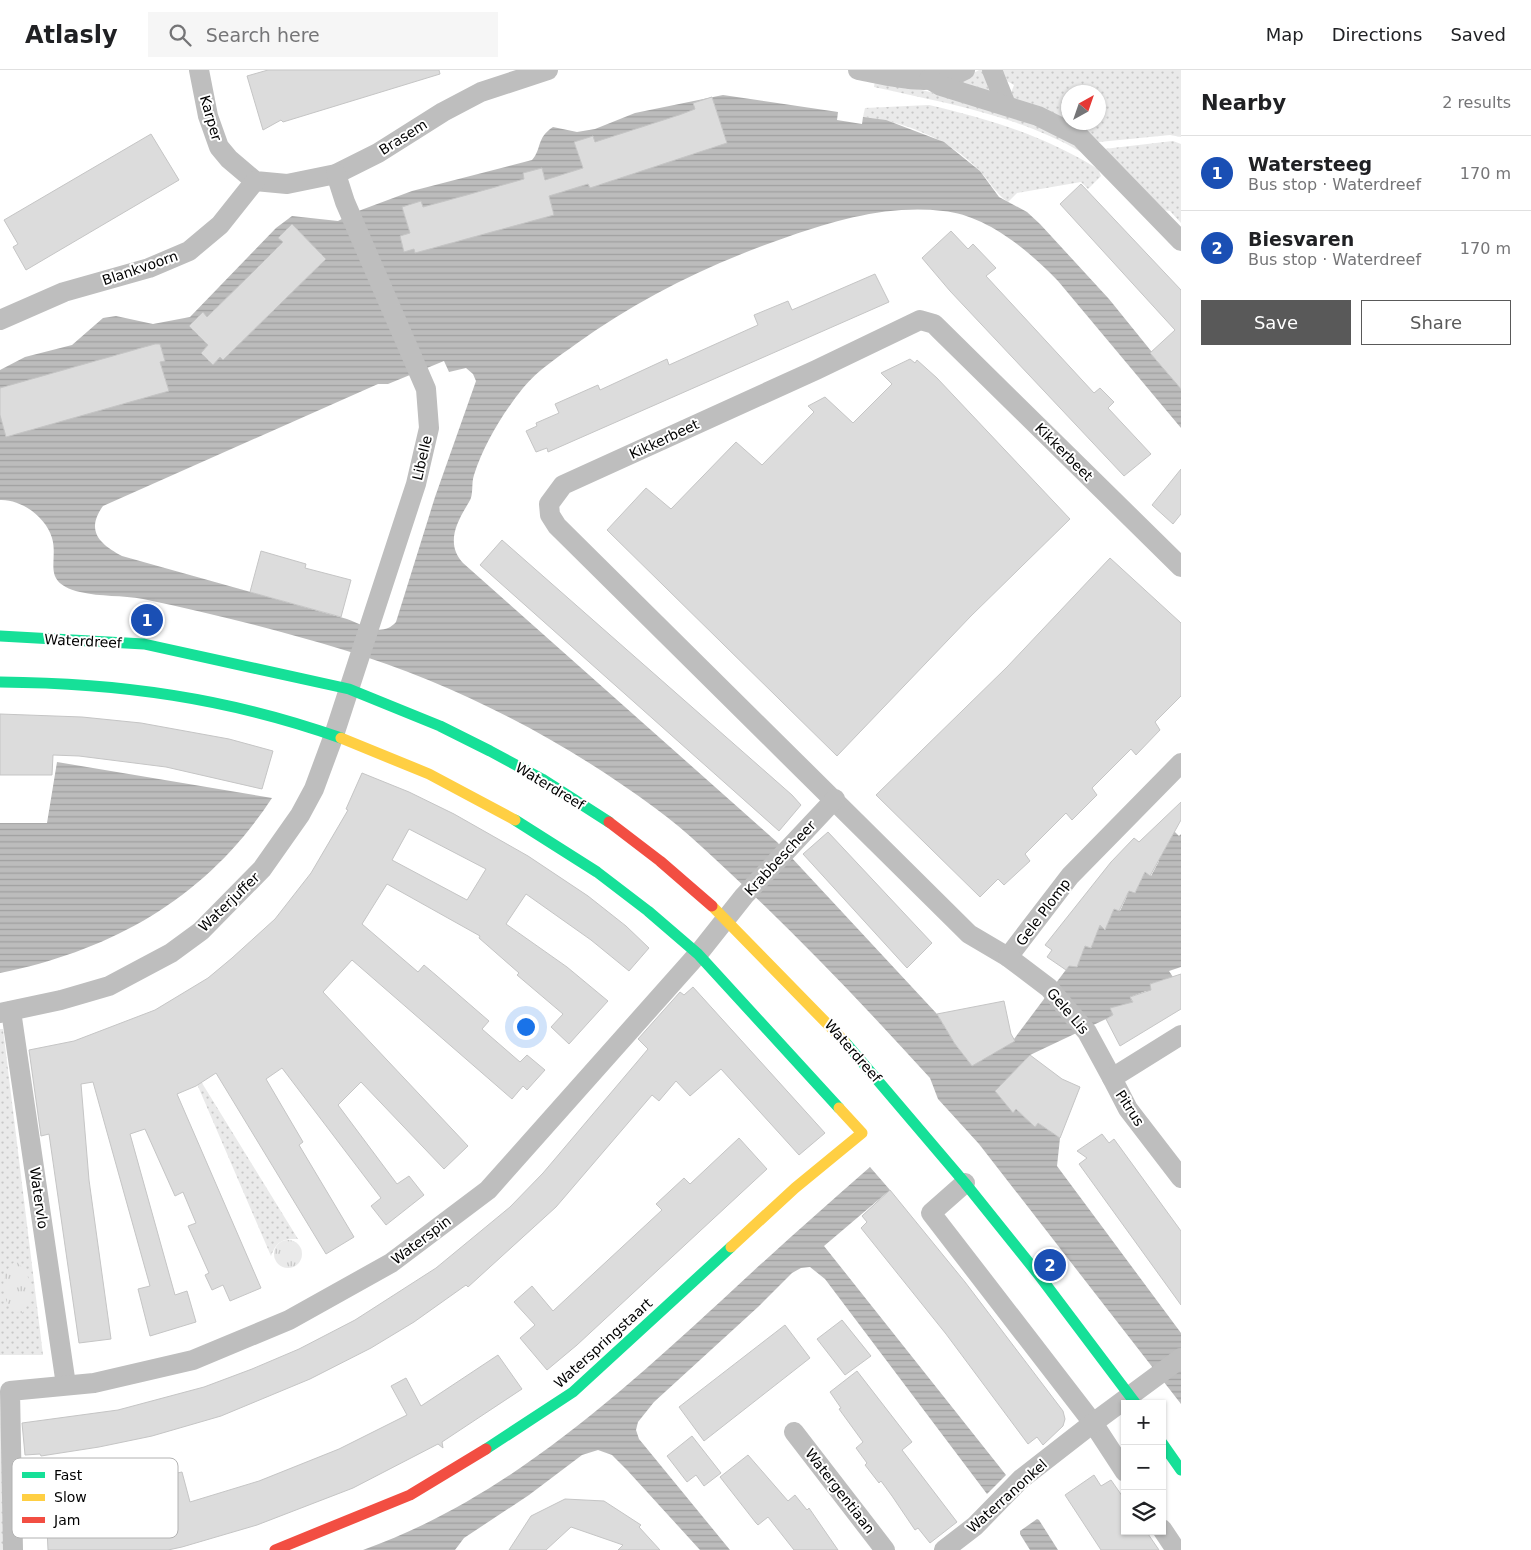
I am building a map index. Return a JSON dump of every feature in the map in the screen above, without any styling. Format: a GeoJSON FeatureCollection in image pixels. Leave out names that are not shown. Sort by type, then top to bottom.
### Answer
{"type":"FeatureCollection","features":[{"type":"Feature","properties":{"kind":"street","name":"Karper"},"geometry":{"type":"LineString","coordinates":[[199,70],[208,116],[219,147],[229,160],[255,181]]}},
{"type":"Feature","properties":{"kind":"street","name":"Brasem"},"geometry":{"type":"LineString","coordinates":[[255,181],[287,184],[336,174],[378,153],[416,128],[481,92],[548,70]]}},
{"type":"Feature","properties":{"kind":"street"},"geometry":{"type":"LineString","coordinates":[[858,70],[903,78],[929,80],[945,78],[964,70]]}},
{"type":"Feature","properties":{"kind":"street"},"geometry":{"type":"LineString","coordinates":[[992,70],[1006,105]]}},
{"type":"Feature","properties":{"kind":"street"},"geometry":{"type":"LineString","coordinates":[[929,80],[941,86],[1006,105],[1056,124],[1080,137],[1181,241]]}},
{"type":"Feature","properties":{"kind":"street","name":"Libelle"},"geometry":{"type":"LineString","coordinates":[[336,174],[345,202],[426,389],[429,428],[416,484],[349,689]]}},
{"type":"Feature","properties":{"kind":"street","name":"Blankvoorn"},"geometry":{"type":"LineString","coordinates":[[0,320],[64,292],[149,268],[190,251],[220,225],[255,181]]}},
{"type":"Feature","properties":{"kind":"street","name":"Kikkerbeet"},"geometry":{"type":"LineString","coordinates":[[835,799],[557,526],[550,515],[549,504],[564,485],[816,370],[920,320],[934,324],[1181,567]]}},
{"type":"Feature","properties":{"kind":"street","name":"Waterdreef"},"geometry":{"type":"LineString","coordinates":[[0,636],[144,644],[349,689],[440,726],[542,778],[618,828],[667,866],[726,918],[829,1024],[965,1183],[1038,1274],[1133,1399]]}},
{"type":"Feature","properties":{"kind":"street"},"geometry":{"type":"LineString","coordinates":[[0,682],[82,685],[197,699],[243,708],[334,735],[425,772],[485,801],[546,836],[633,897],[698,954]]}},
{"type":"Feature","properties":{"kind":"street","name":"Waterjuffer"},"geometry":{"type":"LineString","coordinates":[[6,1012],[61,1000],[109,986],[171,953],[201,931],[245,889],[284,840],[314,789],[349,689]]}},
{"type":"Feature","properties":{"kind":"street","name":"Gele Plomp"},"geometry":{"type":"LineString","coordinates":[[835,799],[969,934],[1008,958],[1070,876],[1181,763]]}},
{"type":"Feature","properties":{"kind":"street","name":"Krabbescheer"},"geometry":{"type":"LineString","coordinates":[[726,918],[791,844],[835,799]]}},
{"type":"Feature","properties":{"kind":"street","name":"Waterspin"},"geometry":{"type":"LineString","coordinates":[[12,1497],[10,1391],[94,1383],[193,1360],[289,1320],[391,1263],[488,1190],[698,954],[726,918]]}},
{"type":"Feature","properties":{"kind":"street","name":"Waterspringstaart"},"geometry":{"type":"LineString","coordinates":[[275,1550],[410,1495],[436,1481],[573,1392],[795,1188],[862,1133],[698,954]]}},
{"type":"Feature","properties":{"kind":"street","name":"Gele Lis"},"geometry":{"type":"LineString","coordinates":[[1008,958],[1048,988],[1088,1032],[1112,1078]]}},
{"type":"Feature","properties":{"kind":"street","name":"Watervlo"},"geometry":{"type":"LineString","coordinates":[[6,1012],[66,1386]]}},
{"type":"Feature","properties":{"kind":"street","name":"Pitrus"},"geometry":{"type":"LineString","coordinates":[[1181,1035],[1112,1078],[1128,1109],[1181,1178]]}},
{"type":"Feature","properties":{"kind":"street"},"geometry":{"type":"LineString","coordinates":[[965,1183],[931,1213],[1093,1422],[1121,1466]]}},
{"type":"Feature","properties":{"kind":"street"},"geometry":{"type":"LineString","coordinates":[[1093,1422],[1133,1399],[1154,1378],[1181,1358]]}},
{"type":"Feature","properties":{"kind":"street","name":"Waterranonkel"},"geometry":{"type":"LineString","coordinates":[[944,1550],[975,1526],[1021,1479],[1093,1422]]}},
{"type":"Feature","properties":{"kind":"street","name":"Watergentiaan"},"geometry":{"type":"LineString","coordinates":[[794,1432],[886,1550]]}},
{"type":"Feature","properties":{"kind":"street"},"geometry":{"type":"LineString","coordinates":[[1163,1445],[1181,1470]]}},
{"type":"Feature","properties":{"kind":"street"},"geometry":{"type":"LineString","coordinates":[[1166,1535],[1176,1550]]}},
{"type":"Feature","properties":{"kind":"green space"},"geometry":{"type":"Polygon","coordinates":[[[979,70],[986,70],[993,93],[958,82],[979,70]]]}},
{"type":"Feature","properties":{"kind":"green space"},"geometry":{"type":"Polygon","coordinates":[[[999,70],[1181,70],[1181,137],[1170,135],[1099,142],[1081,130],[1106,130],[1106,85],[1061,85],[1061,119],[1013,100],[1011,93],[1014,85],[1007,81],[999,70]]]}},
{"type":"Feature","properties":{"kind":"green space"},"geometry":{"type":"Polygon","coordinates":[[[875,80],[944,95],[1060,132],[1081,152],[1058,139],[1007,120],[953,105],[874,87],[875,80]]]}},
{"type":"Feature","properties":{"kind":"green space"},"geometry":{"type":"Polygon","coordinates":[[[929,105],[996,123],[1037,138],[1078,157],[1098,169],[1101,176],[1088,189],[1081,182],[1017,193],[1008,202],[968,160],[941,141],[895,123],[863,117],[865,108],[929,105]]]}},
{"type":"Feature","properties":{"kind":"green space"},"geometry":{"type":"Polygon","coordinates":[[[1173,141],[1181,144],[1181,223],[1170,211],[1161,210],[1104,149],[1173,141]]]}},
{"type":"Feature","properties":{"kind":"green space"},"geometry":{"type":"Polygon","coordinates":[[[0,1029],[3,1029],[43,1355],[0,1355],[0,1029]]]}},
{"type":"Feature","properties":{"kind":"green space"},"geometry":{"type":"Polygon","coordinates":[[[198,1082],[202,1083],[298,1239],[281,1242],[271,1256],[197,1084],[198,1082]]]}},
{"type":"Feature","properties":{"kind":"green space"},"geometry":{"type":"Polygon","coordinates":[[[288,1240],[298,1244],[302,1254],[298,1264],[288,1268],[278,1264],[274,1254],[278,1244],[288,1240]]]}},
{"type":"Feature","properties":{"kind":"green space"},"geometry":{"type":"Polygon","coordinates":[[[16,1261],[26,1273],[31,1286],[30,1299],[22,1313],[12,1311],[5,1298],[4,1291],[7,1271],[16,1261]]]}},
{"type":"Feature","properties":{"kind":"green space"},"geometry":{"type":"Polygon","coordinates":[[[0,1396],[5,1550],[0,1550],[0,1396]]]}},
{"type":"Feature","properties":{"kind":"shaded area"},"geometry":{"type":"Polygon","coordinates":[[[723,95],[838,112],[837,120],[862,124],[863,117],[886,120],[944,142],[980,171],[999,197],[1027,212],[1040,224],[1109,299],[1181,388],[1181,428],[1058,281],[1034,258],[991,227],[975,219],[943,211],[904,210],[865,215],[790,236],[706,269],[626,311],[548,364],[523,388],[501,418],[489,440],[478,463],[474,475],[471,499],[460,517],[454,540],[455,548],[463,563],[777,842],[937,1014],[955,1044],[972,1065],[1011,1043],[1071,963],[1077,967],[1084,944],[1091,948],[1099,925],[1105,929],[1114,907],[1120,911],[1127,896],[1125,894],[1129,889],[1135,893],[1142,878],[1140,876],[1145,871],[1151,876],[1159,861],[1151,854],[1174,831],[1179,836],[1181,834],[1181,967],[1169,971],[1173,977],[1168,981],[1166,979],[1150,984],[1153,990],[1148,994],[1146,991],[1130,997],[1133,1003],[1110,1008],[1113,1015],[1030,1055],[996,1091],[1013,1112],[1016,1109],[1035,1127],[1038,1123],[1060,1138],[1057,1166],[1181,1333],[1181,1404],[979,1144],[938,1099],[930,1078],[863,1005],[793,934],[713,857],[667,817],[583,759],[545,737],[506,716],[426,679],[344,650],[244,622],[143,599],[88,594],[68,588],[55,577],[54,547],[49,530],[44,523],[24,506],[8,500],[0,500],[0,370],[25,357],[72,345],[103,318],[116,316],[153,324],[190,317],[276,228],[292,216],[338,221],[353,213],[412,191],[532,160],[544,135],[553,127],[577,132],[595,129],[635,113],[723,95]],[[444,361],[388,384],[378,384],[103,506],[95,523],[95,530],[107,547],[122,556],[347,619],[372,629],[379,630],[391,627],[396,622],[435,497],[476,381],[473,374],[466,368],[449,372],[444,361]]]}},
{"type":"Feature","properties":{"kind":"shaded area"},"geometry":{"type":"Polygon","coordinates":[[[57,762],[272,798],[246,833],[218,864],[187,891],[154,914],[119,934],[81,950],[42,963],[0,973],[0,823],[47,823],[57,762]]]}},
{"type":"Feature","properties":{"kind":"shaded area"},"geometry":{"type":"Polygon","coordinates":[[[870,1167],[890,1190],[824,1246],[1006,1475],[987,1494],[825,1279],[810,1267],[801,1268],[792,1273],[758,1307],[654,1402],[638,1422],[636,1430],[639,1439],[730,1550],[700,1550],[612,1455],[598,1450],[582,1455],[529,1495],[464,1538],[455,1550],[363,1550],[414,1529],[463,1504],[510,1475],[554,1444],[640,1374],[870,1167]]]}},
{"type":"Feature","properties":{"kind":"shaded area"},"geometry":{"type":"Polygon","coordinates":[[[1037,1519],[1058,1550],[1030,1550],[1020,1531],[1037,1519]]]}},
{"type":"Feature","properties":{"kind":"building"},"geometry":{"type":"Polygon","coordinates":[[[268,70],[439,70],[440,74],[283,122],[281,120],[263,130],[247,76],[268,70]]]}},
{"type":"Feature","properties":{"kind":"building"},"geometry":{"type":"Polygon","coordinates":[[[712,97],[727,143],[590,188],[588,184],[549,196],[554,215],[415,253],[414,249],[404,252],[400,236],[410,233],[402,207],[421,201],[423,207],[456,198],[524,179],[523,173],[542,168],[545,180],[583,168],[574,142],[593,136],[595,142],[679,115],[695,109],[693,103],[712,97]]]}},
{"type":"Feature","properties":{"kind":"building"},"geometry":{"type":"Polygon","coordinates":[[[151,134],[179,180],[26,270],[13,247],[18,244],[4,220],[151,134]]]}},
{"type":"Feature","properties":{"kind":"building"},"geometry":{"type":"Polygon","coordinates":[[[1081,184],[1181,290],[1181,389],[1150,353],[1175,330],[1060,204],[1081,184]]]}},
{"type":"Feature","properties":{"kind":"building"},"geometry":{"type":"Polygon","coordinates":[[[292,224],[326,259],[223,360],[220,357],[213,365],[201,353],[208,345],[189,326],[203,312],[207,317],[258,267],[283,242],[278,238],[292,224]]]}},
{"type":"Feature","properties":{"kind":"building"},"geometry":{"type":"Polygon","coordinates":[[[951,231],[968,249],[973,244],[996,268],[986,276],[1094,393],[1100,388],[1114,402],[1108,408],[1151,454],[1124,476],[950,291],[922,258],[951,231]]]}},
{"type":"Feature","properties":{"kind":"building"},"geometry":{"type":"Polygon","coordinates":[[[875,274],[889,302],[548,452],[547,448],[536,452],[526,431],[537,426],[536,423],[559,413],[555,404],[598,385],[600,390],[667,359],[669,365],[758,325],[754,315],[788,301],[792,310],[875,274]]]}},
{"type":"Feature","properties":{"kind":"building"},"geometry":{"type":"Polygon","coordinates":[[[160,344],[165,361],[160,362],[169,391],[6,437],[0,415],[0,388],[160,344]]]}},
{"type":"Feature","properties":{"kind":"building"},"geometry":{"type":"Polygon","coordinates":[[[910,359],[915,363],[917,360],[937,378],[1070,519],[971,616],[837,756],[607,530],[646,488],[671,509],[736,442],[762,465],[814,412],[808,406],[825,397],[853,423],[892,384],[881,373],[910,359]]]}},
{"type":"Feature","properties":{"kind":"building"},"geometry":{"type":"Polygon","coordinates":[[[1181,469],[1181,514],[1173,524],[1152,505],[1181,469]]]}},
{"type":"Feature","properties":{"kind":"building"},"geometry":{"type":"Polygon","coordinates":[[[502,540],[792,795],[801,805],[779,831],[480,565],[502,540]]]}},
{"type":"Feature","properties":{"kind":"building"},"geometry":{"type":"Polygon","coordinates":[[[261,551],[306,564],[305,568],[351,580],[341,617],[250,592],[261,551]]]}},
{"type":"Feature","properties":{"kind":"building"},"geometry":{"type":"Polygon","coordinates":[[[1110,558],[1181,623],[1181,696],[1155,722],[1160,730],[1136,755],[1131,749],[1092,788],[1097,795],[1072,820],[1066,813],[1025,854],[1030,861],[1004,885],[998,879],[980,897],[876,795],[1007,667],[1110,558]]]}},
{"type":"Feature","properties":{"kind":"building"},"geometry":{"type":"Polygon","coordinates":[[[0,714],[82,717],[141,723],[229,739],[273,751],[262,789],[166,767],[79,756],[53,755],[52,775],[0,775],[0,714]]]}},
{"type":"Feature","properties":{"kind":"building"},"geometry":{"type":"Polygon","coordinates":[[[362,773],[409,792],[454,814],[528,856],[588,896],[626,926],[649,948],[629,971],[591,940],[526,894],[506,924],[567,967],[608,1001],[569,1044],[551,1027],[563,1014],[517,975],[519,973],[479,938],[480,936],[387,884],[362,924],[418,972],[424,965],[489,1021],[482,1029],[520,1062],[527,1055],[545,1070],[527,1090],[523,1086],[512,1099],[352,960],[323,992],[468,1146],[444,1169],[361,1082],[338,1105],[397,1184],[409,1176],[424,1195],[386,1225],[371,1206],[381,1198],[282,1068],[266,1079],[303,1142],[299,1145],[354,1237],[326,1254],[216,1073],[196,1086],[177,1094],[261,1288],[230,1301],[223,1285],[212,1290],[205,1275],[209,1273],[188,1226],[196,1223],[183,1192],[175,1196],[145,1129],[130,1134],[175,1295],[187,1291],[196,1322],[150,1336],[138,1289],[150,1286],[93,1082],[81,1084],[89,1180],[111,1339],[79,1343],[49,1134],[41,1136],[29,1050],[74,1041],[155,1010],[208,978],[275,919],[311,873],[348,810],[346,809],[362,773]],[[409,829],[392,860],[467,900],[486,869],[409,829]]]}},
{"type":"Feature","properties":{"kind":"building"},"geometry":{"type":"Polygon","coordinates":[[[1181,802],[1181,820],[1150,876],[1145,872],[1135,893],[1129,891],[1119,911],[1114,909],[1105,930],[1100,925],[1091,948],[1085,946],[1077,967],[1069,966],[1066,970],[1047,957],[1052,950],[1045,945],[1111,862],[1134,838],[1139,842],[1181,802]]]}},
{"type":"Feature","properties":{"kind":"building"},"geometry":{"type":"Polygon","coordinates":[[[828,832],[932,943],[907,968],[803,854],[828,832]]]}},
{"type":"Feature","properties":{"kind":"building"},"geometry":{"type":"Polygon","coordinates":[[[1181,974],[1181,1009],[1120,1046],[1106,1019],[1113,1015],[1110,1008],[1133,1002],[1130,997],[1151,990],[1150,984],[1181,974]]]}},
{"type":"Feature","properties":{"kind":"building"},"geometry":{"type":"Polygon","coordinates":[[[693,987],[825,1133],[799,1155],[721,1069],[690,1096],[676,1081],[659,1101],[652,1095],[556,1207],[468,1287],[466,1285],[414,1322],[371,1348],[310,1379],[221,1416],[152,1436],[99,1447],[41,1456],[40,1454],[25,1455],[22,1423],[118,1410],[204,1387],[299,1349],[355,1320],[436,1268],[510,1207],[543,1173],[648,1049],[638,1039],[680,992],[684,995],[693,987]]]}},
{"type":"Feature","properties":{"kind":"building"},"geometry":{"type":"Polygon","coordinates":[[[1004,1001],[1011,1034],[1015,1041],[972,1066],[955,1044],[937,1014],[1004,1001]]]}},
{"type":"Feature","properties":{"kind":"building"},"geometry":{"type":"Polygon","coordinates":[[[1030,1055],[1062,1079],[1080,1087],[1060,1138],[1038,1123],[1035,1127],[1016,1109],[1013,1113],[995,1091],[1030,1055]]]}},
{"type":"Feature","properties":{"kind":"building"},"geometry":{"type":"Polygon","coordinates":[[[1102,1134],[1109,1143],[1114,1139],[1181,1231],[1181,1305],[1079,1164],[1087,1158],[1077,1151],[1102,1134]]]}},
{"type":"Feature","properties":{"kind":"building"},"geometry":{"type":"Polygon","coordinates":[[[739,1138],[767,1169],[577,1345],[547,1370],[520,1338],[535,1325],[514,1302],[532,1286],[553,1311],[662,1210],[656,1204],[684,1178],[690,1184],[739,1138]]]}},
{"type":"Feature","properties":{"kind":"building"},"geometry":{"type":"Polygon","coordinates":[[[890,1190],[965,1282],[1063,1411],[1065,1419],[1063,1426],[1043,1445],[1037,1437],[1028,1444],[946,1334],[861,1228],[867,1222],[862,1216],[890,1190]]]}},
{"type":"Feature","properties":{"kind":"building"},"geometry":{"type":"Polygon","coordinates":[[[842,1320],[871,1356],[845,1375],[817,1339],[842,1320]]]}},
{"type":"Feature","properties":{"kind":"building"},"geometry":{"type":"Polygon","coordinates":[[[785,1325],[810,1358],[704,1441],[679,1407],[785,1325]]]}},
{"type":"Feature","properties":{"kind":"building"},"geometry":{"type":"Polygon","coordinates":[[[498,1355],[522,1389],[442,1442],[443,1448],[438,1444],[353,1488],[257,1525],[168,1550],[48,1550],[47,1538],[178,1538],[178,1473],[182,1472],[190,1502],[259,1481],[339,1449],[407,1415],[391,1386],[406,1378],[421,1406],[498,1355]]]}},
{"type":"Feature","properties":{"kind":"building"},"geometry":{"type":"Polygon","coordinates":[[[857,1371],[912,1442],[902,1450],[957,1522],[930,1543],[918,1528],[915,1530],[881,1481],[879,1483],[865,1465],[867,1463],[856,1448],[863,1442],[839,1409],[841,1408],[830,1392],[857,1371]]]}},
{"type":"Feature","properties":{"kind":"building"},"geometry":{"type":"Polygon","coordinates":[[[692,1436],[721,1473],[704,1486],[696,1475],[687,1482],[667,1456],[692,1436]]]}},
{"type":"Feature","properties":{"kind":"building"},"geometry":{"type":"Polygon","coordinates":[[[748,1455],[788,1501],[795,1495],[807,1510],[809,1508],[838,1550],[794,1550],[768,1517],[758,1525],[756,1523],[720,1477],[748,1455]]]}},
{"type":"Feature","properties":{"kind":"building"},"geometry":{"type":"Polygon","coordinates":[[[1094,1475],[1101,1486],[1111,1480],[1121,1494],[1121,1535],[1149,1535],[1159,1550],[1101,1550],[1065,1495],[1094,1475]]]}},
{"type":"Feature","properties":{"kind":"building"},"geometry":{"type":"Polygon","coordinates":[[[565,1499],[604,1501],[641,1525],[639,1527],[660,1550],[618,1550],[623,1545],[571,1527],[546,1550],[509,1550],[531,1516],[565,1499]]]}},
{"type":"Feature","properties":{"kind":"traffic: fast"},"geometry":{"type":"LineString","coordinates":[[0,636],[144,644],[349,689],[440,726],[490,751],[542,779],[609,822]]}},
{"type":"Feature","properties":{"kind":"traffic: fast"},"geometry":{"type":"LineString","coordinates":[[0,682],[88,686],[173,695],[257,713],[341,738]]}},
{"type":"Feature","properties":{"kind":"traffic: fast"},"geometry":{"type":"LineString","coordinates":[[515,820],[597,872],[648,911],[698,954],[839,1108]]}},
{"type":"Feature","properties":{"kind":"traffic: fast"},"geometry":{"type":"LineString","coordinates":[[845,1042],[965,1183],[1038,1274],[1133,1400]]}},
{"type":"Feature","properties":{"kind":"traffic: fast"},"geometry":{"type":"LineString","coordinates":[[486,1449],[573,1392],[731,1247]]}},
{"type":"Feature","properties":{"kind":"traffic: fast"},"geometry":{"type":"LineString","coordinates":[[1163,1445],[1181,1470]]}},
{"type":"Feature","properties":{"kind":"traffic: slow"},"geometry":{"type":"LineString","coordinates":[[341,738],[429,774],[515,820]]}},
{"type":"Feature","properties":{"kind":"traffic: slow"},"geometry":{"type":"LineString","coordinates":[[712,906],[845,1042]]}},
{"type":"Feature","properties":{"kind":"traffic: slow"},"geometry":{"type":"LineString","coordinates":[[731,1247],[795,1188],[862,1133],[839,1108]]}},
{"type":"Feature","properties":{"kind":"traffic: jam"},"geometry":{"type":"LineString","coordinates":[[609,822],[660,861],[712,906]]}},
{"type":"Feature","properties":{"kind":"traffic: jam"},"geometry":{"type":"LineString","coordinates":[[275,1550],[410,1495],[486,1449]]}},
{"type":"Feature","properties":{"kind":"place","name":"Watersteeg"},"geometry":{"type":"Point","coordinates":[147,620]}},
{"type":"Feature","properties":{"kind":"place","name":"Biesvaren"},"geometry":{"type":"Point","coordinates":[1050,1265]}}]}
